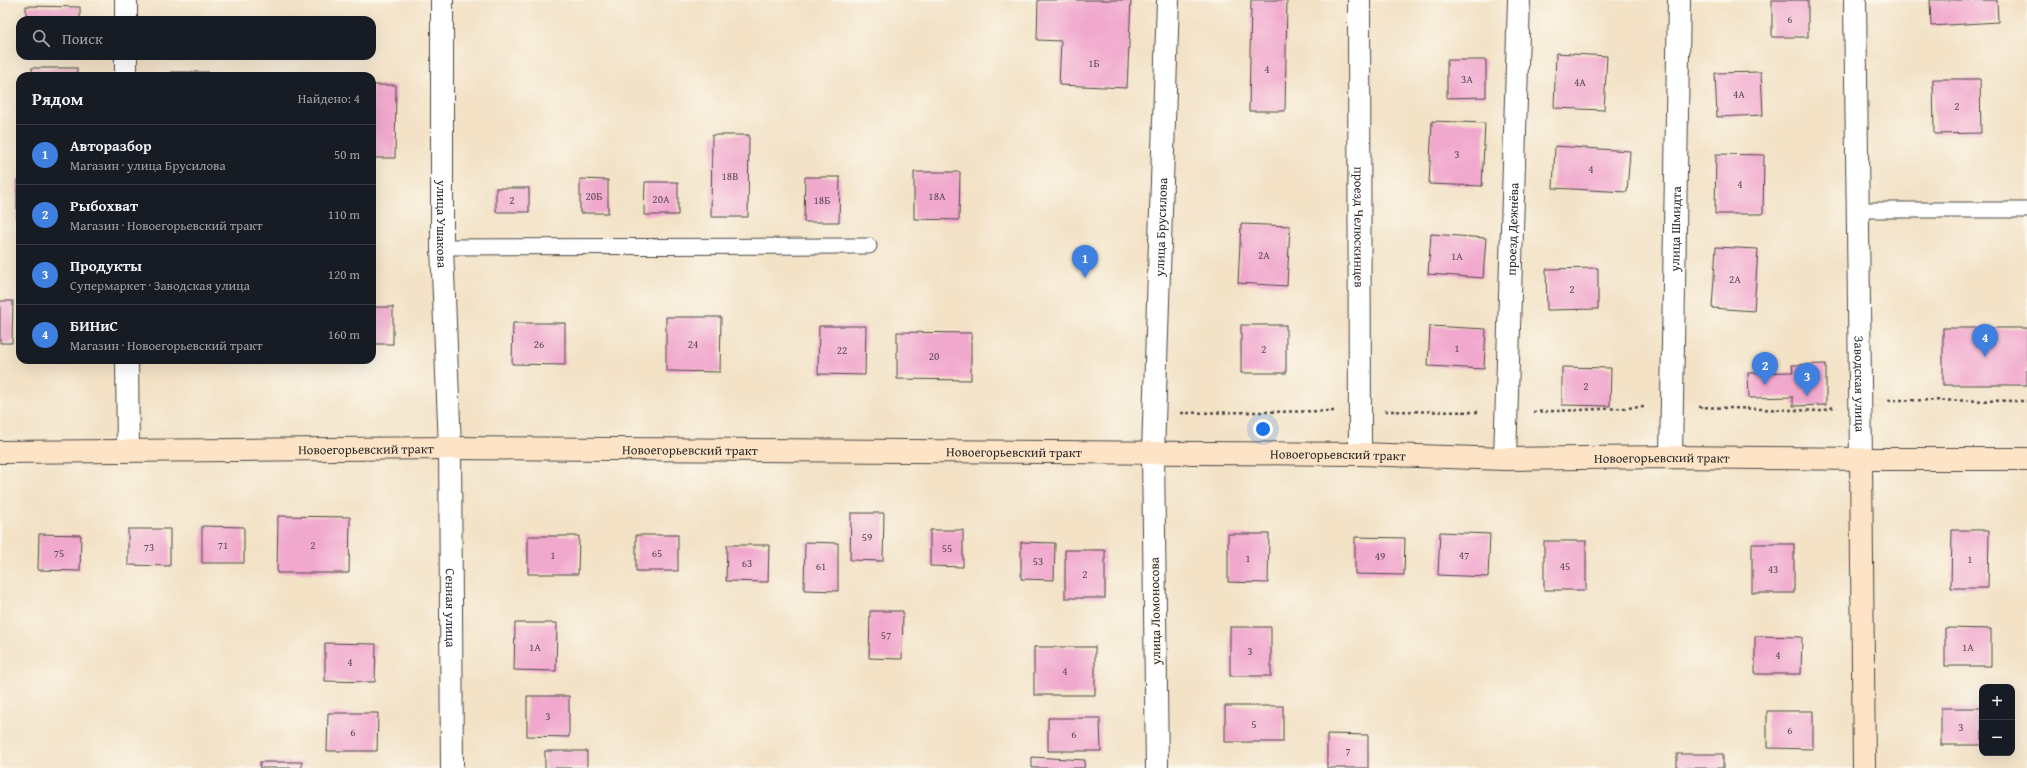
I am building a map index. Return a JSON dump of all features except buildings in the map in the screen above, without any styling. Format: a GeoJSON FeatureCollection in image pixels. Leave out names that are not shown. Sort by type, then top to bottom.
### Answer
{"type":"FeatureCollection","features":[{"type":"Feature","properties":{"kind":"main road","name":"Новоегорьевский тракт"},"geometry":{"type":"LineString","coordinates":[[0,452],[450,448],[1360,454],[1505,458],[1671,457],[1861,460],[2027,459]]}},
{"type":"Feature","properties":{"kind":"main road","name":"Заводская улица"},"geometry":{"type":"LineString","coordinates":[[1861,460],[1864,768]]}},
{"type":"Feature","properties":{"kind":"street"},"geometry":{"type":"LineString","coordinates":[[126,0],[126,16]]}},
{"type":"Feature","properties":{"kind":"street","name":"улица Ушакова"},"geometry":{"type":"LineString","coordinates":[[442,0],[442,248],[450,448]]}},
{"type":"Feature","properties":{"kind":"street","name":"улица Брусилова"},"geometry":{"type":"LineString","coordinates":[[1153,453],[1168,0]]}},
{"type":"Feature","properties":{"kind":"street","name":"проезд Челюскинцев"},"geometry":{"type":"LineString","coordinates":[[1359,0],[1360,454]]}},
{"type":"Feature","properties":{"kind":"street","name":"проезд Дежнёва"},"geometry":{"type":"LineString","coordinates":[[1505,458],[1519,0]]}},
{"type":"Feature","properties":{"kind":"street","name":"улица Шмидта"},"geometry":{"type":"LineString","coordinates":[[1671,457],[1679,0]]}},
{"type":"Feature","properties":{"kind":"street","name":"Заводская улица"},"geometry":{"type":"LineString","coordinates":[[1855,0],[1861,460]]}},
{"type":"Feature","properties":{"kind":"street"},"geometry":{"type":"LineString","coordinates":[[126,60],[126,72]]}},
{"type":"Feature","properties":{"kind":"street"},"geometry":{"type":"LineString","coordinates":[[127,364],[128,450]]}},
{"type":"Feature","properties":{"kind":"street","name":"Сенная улица"},"geometry":{"type":"LineString","coordinates":[[450,448],[452,768]]}},
{"type":"Feature","properties":{"kind":"street","name":"улица Ломоносова"},"geometry":{"type":"LineString","coordinates":[[1153,453],[1157,768]]}},
{"type":"Feature","properties":{"kind":"lane"},"geometry":{"type":"LineString","coordinates":[[1858,210],[2027,210]]}},
{"type":"Feature","properties":{"kind":"lane"},"geometry":{"type":"LineString","coordinates":[[442,248],[869,246]]}},
{"type":"Feature","properties":{"kind":"path"},"geometry":{"type":"LineString","coordinates":[[1860,399],[2027,401]]}},
{"type":"Feature","properties":{"kind":"place","name":"Авторазбор"},"geometry":{"type":"Point","coordinates":[1085,278]}},
{"type":"Feature","properties":{"kind":"place","name":"БИНиС"},"geometry":{"type":"Point","coordinates":[1985,357]}},
{"type":"Feature","properties":{"kind":"place","name":"Рыбохват"},"geometry":{"type":"Point","coordinates":[1765,385]}},
{"type":"Feature","properties":{"kind":"place","name":"Продукты"},"geometry":{"type":"Point","coordinates":[1807,396]}}]}
